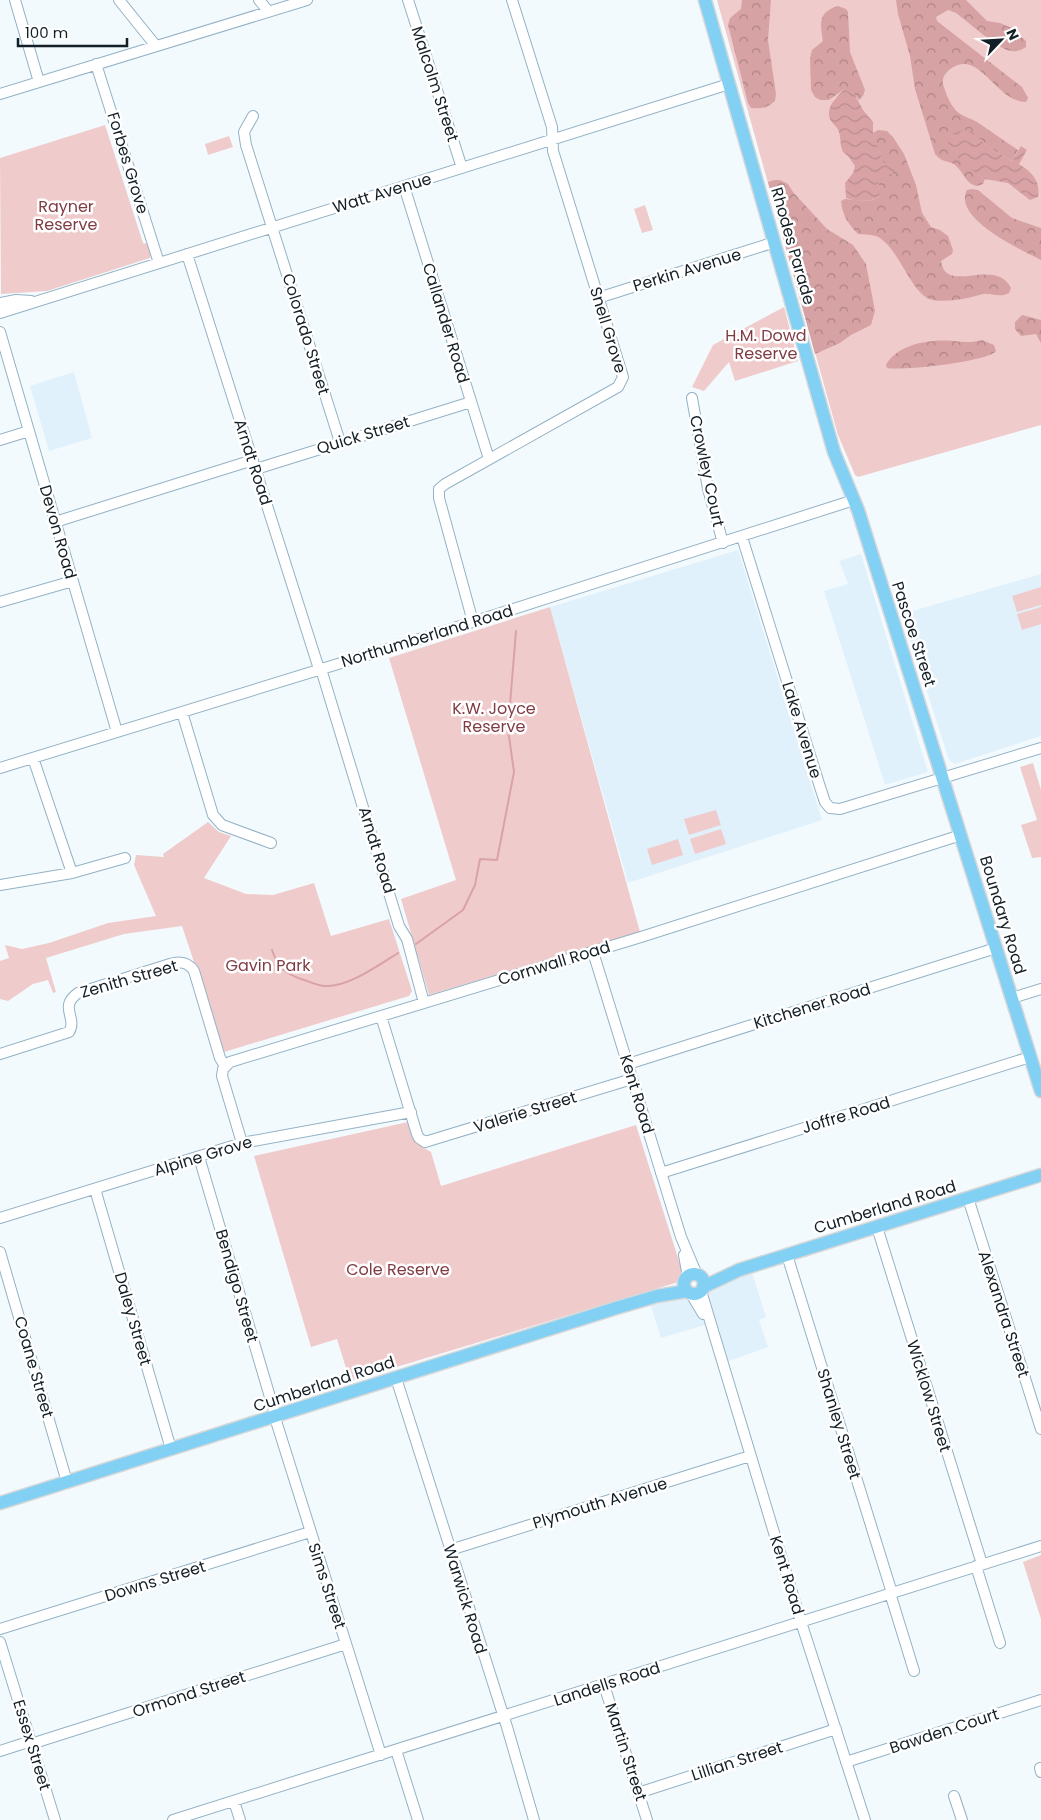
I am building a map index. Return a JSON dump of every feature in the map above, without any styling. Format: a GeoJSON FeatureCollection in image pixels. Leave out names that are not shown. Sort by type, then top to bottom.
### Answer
{"type":"FeatureCollection","features":[{"type":"Feature","properties":{"kind":"main road","name":"Rhodes Parade"},"geometry":{"type":"LineString","coordinates":[[704,0],[834,452],[854,500]]}},
{"type":"Feature","properties":{"kind":"main road","name":"Pascoe Street"},"geometry":{"type":"LineString","coordinates":[[854,500],[943,777]]}},
{"type":"Feature","properties":{"kind":"main road","name":"Boundary Road"},"geometry":{"type":"LineString","coordinates":[[943,777],[1041,1091]]}},
{"type":"Feature","properties":{"kind":"main road","name":"Cumberland Road"},"geometry":{"type":"LineString","coordinates":[[0,1503],[1041,1175]]}},
{"type":"Feature","properties":{"kind":"street"},"geometry":{"type":"LineString","coordinates":[[15,0],[39,82]]}},
{"type":"Feature","properties":{"kind":"street"},"geometry":{"type":"LineString","coordinates":[[119,0],[156,46]]}},
{"type":"Feature","properties":{"kind":"street"},"geometry":{"type":"LineString","coordinates":[[259,0],[269,12]]}},
{"type":"Feature","properties":{"kind":"street"},"geometry":{"type":"LineString","coordinates":[[0,94],[307,0]]}},
{"type":"Feature","properties":{"kind":"street","name":"Malcolm Street"},"geometry":{"type":"LineString","coordinates":[[408,0],[462,168]]}},
{"type":"Feature","properties":{"kind":"street","name":"Snell Grove"},"geometry":{"type":"LineString","coordinates":[[473,622],[439,493],[442,486],[618,387],[622,382],[623,374],[553,151],[552,127],[512,0]]}},
{"type":"Feature","properties":{"kind":"street","name":"Forbes Grove"},"geometry":{"type":"LineString","coordinates":[[96,64],[159,263]]}},
{"type":"Feature","properties":{"kind":"street","name":"Watt Avenue"},"geometry":{"type":"LineString","coordinates":[[0,313],[729,84]]}},
{"type":"Feature","properties":{"kind":"street","name":"Colorado Street"},"geometry":{"type":"LineString","coordinates":[[253,116],[245,128],[244,136],[340,442]]}},
{"type":"Feature","properties":{"kind":"street","name":"Callander Road"},"geometry":{"type":"LineString","coordinates":[[404,186],[489,459]]}},
{"type":"Feature","properties":{"kind":"street","name":"Perkin Avenue"},"geometry":{"type":"LineString","coordinates":[[598,298],[775,242]]}},
{"type":"Feature","properties":{"kind":"street","name":"Arndt Road"},"geometry":{"type":"LineString","coordinates":[[187,254],[320,669],[399,926],[407,939],[424,1003]]}},
{"type":"Feature","properties":{"kind":"street","name":"Watt Avenue"},"geometry":{"type":"LineString","coordinates":[[0,303],[16,300],[35,301]]}},
{"type":"Feature","properties":{"kind":"street","name":"Devon Road"},"geometry":{"type":"LineString","coordinates":[[0,332],[117,732]]}},
{"type":"Feature","properties":{"kind":"street","name":"Crowley Court"},"geometry":{"type":"LineString","coordinates":[[692,398],[708,489],[723,543]]}},
{"type":"Feature","properties":{"kind":"street","name":"Quick Street"},"geometry":{"type":"LineString","coordinates":[[55,522],[255,464],[340,442],[471,402]]}},
{"type":"Feature","properties":{"kind":"street"},"geometry":{"type":"LineString","coordinates":[[0,440],[29,431]]}},
{"type":"Feature","properties":{"kind":"street","name":"Northumberland Road"},"geometry":{"type":"LineString","coordinates":[[0,768],[473,622],[854,500]]}},
{"type":"Feature","properties":{"kind":"street","name":"Lake Avenue"},"geometry":{"type":"LineString","coordinates":[[742,537],[827,806],[833,810],[840,809],[943,777]]}},
{"type":"Feature","properties":{"kind":"street"},"geometry":{"type":"LineString","coordinates":[[0,602],[73,581]]}},
{"type":"Feature","properties":{"kind":"street"},"geometry":{"type":"LineString","coordinates":[[182,712],[213,814],[222,825],[271,843]]}},
{"type":"Feature","properties":{"kind":"street"},"geometry":{"type":"LineString","coordinates":[[943,777],[1041,748]]}},
{"type":"Feature","properties":{"kind":"street"},"geometry":{"type":"LineString","coordinates":[[33,758],[72,873]]}},
{"type":"Feature","properties":{"kind":"street","name":"Cornwall Road"},"geometry":{"type":"LineString","coordinates":[[224,1066],[234,1061],[593,952],[961,836]]}},
{"type":"Feature","properties":{"kind":"street"},"geometry":{"type":"LineString","coordinates":[[0,886],[72,873],[125,858]]}},
{"type":"Feature","properties":{"kind":"street","name":"Kitchener Road"},"geometry":{"type":"LineString","coordinates":[[628,1064],[996,948]]}},
{"type":"Feature","properties":{"kind":"street","name":"Kent Road"},"geometry":{"type":"LineString","coordinates":[[593,952],[662,1172],[694,1284],[711,1330],[865,1820]]}},
{"type":"Feature","properties":{"kind":"street","name":"Zenith Street"},"geometry":{"type":"LineString","coordinates":[[0,1054],[69,1032],[72,1025],[68,1005],[78,993],[181,962],[194,971],[224,1066]]}},
{"type":"Feature","properties":{"kind":"street"},"geometry":{"type":"LineString","coordinates":[[1012,998],[1041,989]]}},
{"type":"Feature","properties":{"kind":"street"},"geometry":{"type":"LineString","coordinates":[[381,1016],[411,1112]]}},
{"type":"Feature","properties":{"kind":"street","name":"Joffre Road"},"geometry":{"type":"LineString","coordinates":[[662,1172],[1030,1057]]}},
{"type":"Feature","properties":{"kind":"street"},"geometry":{"type":"LineString","coordinates":[[224,1066],[222,1071],[223,1082],[242,1143]]}},
{"type":"Feature","properties":{"kind":"street","name":"Valerie Street"},"geometry":{"type":"LineString","coordinates":[[411,1112],[419,1138],[424,1142],[632,1079]]}},
{"type":"Feature","properties":{"kind":"street","name":"Alpine Grove"},"geometry":{"type":"LineString","coordinates":[[0,1218],[242,1143],[411,1112]]}},
{"type":"Feature","properties":{"kind":"street","name":"Bendigo Street"},"geometry":{"type":"LineString","coordinates":[[199,1157],[275,1416]]}},
{"type":"Feature","properties":{"kind":"street","name":"Daley Street"},"geometry":{"type":"LineString","coordinates":[[95,1189],[171,1449]]}},
{"type":"Feature","properties":{"kind":"street","name":"Alexandra Street"},"geometry":{"type":"LineString","coordinates":[[968,1198],[1041,1429]]}},
{"type":"Feature","properties":{"kind":"street","name":"Wicklow Street"},"geometry":{"type":"LineString","coordinates":[[877,1227],[979,1565],[1000,1644]]}},
{"type":"Feature","properties":{"kind":"street","name":"Coane Street"},"geometry":{"type":"LineString","coordinates":[[0,1252],[67,1482]]}},
{"type":"Feature","properties":{"kind":"street","name":"Shanley Street"},"geometry":{"type":"LineString","coordinates":[[787,1255],[914,1671]]}},
{"type":"Feature","properties":{"kind":"street","name":"Warwick Road"},"geometry":{"type":"LineString","coordinates":[[396,1378],[534,1820]]}},
{"type":"Feature","properties":{"kind":"street","name":"Sims Street"},"geometry":{"type":"LineString","coordinates":[[275,1416],[381,1755]]}},
{"type":"Feature","properties":{"kind":"street","name":"Plymouth Avenue"},"geometry":{"type":"LineString","coordinates":[[450,1550],[750,1456]]}},
{"type":"Feature","properties":{"kind":"street","name":"Downs Street"},"geometry":{"type":"LineString","coordinates":[[0,1629],[310,1532]]}},
{"type":"Feature","properties":{"kind":"street","name":"Landells Road"},"geometry":{"type":"LineString","coordinates":[[173,1820],[1041,1546]]}},
{"type":"Feature","properties":{"kind":"street","name":"Essex Street"},"geometry":{"type":"LineString","coordinates":[[0,1642],[55,1820]]}},
{"type":"Feature","properties":{"kind":"street","name":"Ormond Street"},"geometry":{"type":"LineString","coordinates":[[0,1751],[346,1644]]}},
{"type":"Feature","properties":{"kind":"street","name":"Martin Street"},"geometry":{"type":"LineString","coordinates":[[604,1685],[647,1820]]}},
{"type":"Feature","properties":{"kind":"street","name":"Bawden Court"},"geometry":{"type":"LineString","coordinates":[[846,1762],[1041,1700]]}},
{"type":"Feature","properties":{"kind":"street","name":"Lillian Street"},"geometry":{"type":"LineString","coordinates":[[638,1793],[836,1729]]}},
{"type":"Feature","properties":{"kind":"street"},"geometry":{"type":"LineString","coordinates":[[396,1750],[418,1820]]}},
{"type":"Feature","properties":{"kind":"street"},"geometry":{"type":"LineString","coordinates":[[954,1796],[962,1820]]}},
{"type":"Feature","properties":{"kind":"street"},"geometry":{"type":"LineString","coordinates":[[234,1801],[240,1820]]}},
{"type":"Feature","properties":{"kind":"shaded area"},"geometry":{"type":"Polygon","coordinates":[[[74,372],[92,438],[49,451],[30,386],[74,372]]]}},
{"type":"Feature","properties":{"kind":"shaded area"},"geometry":{"type":"Polygon","coordinates":[[[738,550],[822,820],[628,883],[550,607],[738,550]]]}},
{"type":"Feature","properties":{"kind":"shaded area"},"geometry":{"type":"Polygon","coordinates":[[[861,554],[928,772],[885,785],[824,591],[848,584],[839,561],[861,554]]]}},
{"type":"Feature","properties":{"kind":"shaded area"},"geometry":{"type":"Polygon","coordinates":[[[1041,574],[1041,736],[955,764],[949,760],[902,614],[1041,574]]]}},
{"type":"Feature","properties":{"kind":"shaded area"},"geometry":{"type":"Polygon","coordinates":[[[752,1272],[766,1317],[759,1320],[768,1347],[726,1362],[712,1323],[661,1338],[651,1306],[752,1272]]]}},
{"type":"Feature","properties":{"kind":"green space"},"geometry":{"type":"Polygon","coordinates":[[[717,0],[1041,0],[1041,425],[858,477],[855,475],[838,435],[717,0]]]}},
{"type":"Feature","properties":{"kind":"green space"},"geometry":{"type":"Polygon","coordinates":[[[742,0],[771,0],[768,40],[776,94],[775,101],[767,107],[751,108],[748,103],[728,25],[730,18],[741,9],[742,0]]]}},
{"type":"Feature","properties":{"kind":"green space"},"geometry":{"type":"Polygon","coordinates":[[[896,0],[966,0],[987,21],[1000,23],[1012,28],[1026,41],[1026,47],[1011,51],[998,45],[956,13],[948,10],[936,17],[937,21],[1022,87],[1028,98],[1026,102],[1015,100],[969,65],[960,64],[949,70],[944,76],[945,90],[950,103],[956,110],[1018,150],[1012,161],[990,148],[980,139],[977,174],[985,179],[983,184],[973,185],[955,165],[941,160],[935,154],[915,89],[910,56],[896,0]]]}},
{"type":"Feature","properties":{"kind":"green space"},"geometry":{"type":"Polygon","coordinates":[[[838,6],[846,9],[848,12],[850,52],[865,90],[859,100],[846,88],[829,100],[820,100],[815,97],[811,90],[810,58],[812,50],[823,41],[821,24],[824,15],[831,8],[838,6]]]}},
{"type":"Feature","properties":{"kind":"green space","name":"Rayner Reserve"},"geometry":{"type":"Polygon","coordinates":[[[105,125],[143,243],[148,244],[150,258],[47,291],[1,294],[0,158],[105,125]]]}},
{"type":"Feature","properties":{"kind":"green space"},"geometry":{"type":"Polygon","coordinates":[[[878,130],[887,131],[904,154],[916,185],[922,213],[931,227],[940,230],[948,236],[953,250],[952,254],[941,261],[945,271],[952,275],[961,276],[994,275],[1004,279],[1011,288],[1009,293],[999,295],[983,294],[946,301],[933,300],[919,291],[886,243],[876,236],[858,234],[852,227],[844,215],[841,201],[845,199],[865,201],[879,197],[878,181],[890,166],[883,163],[873,133],[878,130]]]}},
{"type":"Feature","properties":{"kind":"green space"},"geometry":{"type":"Polygon","coordinates":[[[229,136],[233,147],[208,155],[205,144],[229,136]]]}},
{"type":"Feature","properties":{"kind":"green space"},"geometry":{"type":"Polygon","coordinates":[[[780,180],[788,184],[827,229],[853,245],[866,264],[875,311],[871,325],[840,343],[815,354],[768,182],[780,180]]]}},
{"type":"Feature","properties":{"kind":"green space"},"geometry":{"type":"Polygon","coordinates":[[[967,190],[978,190],[1012,218],[1041,228],[1041,260],[1005,241],[979,222],[970,212],[965,201],[967,190]]]}},
{"type":"Feature","properties":{"kind":"green space"},"geometry":{"type":"Polygon","coordinates":[[[645,205],[653,230],[642,233],[634,209],[645,205]]]}},
{"type":"Feature","properties":{"kind":"green space","name":"H.M. Dowd Reserve"},"geometry":{"type":"Polygon","coordinates":[[[784,307],[798,361],[735,381],[729,362],[704,391],[692,387],[713,345],[784,307]]]}},
{"type":"Feature","properties":{"kind":"green space"},"geometry":{"type":"Polygon","coordinates":[[[1022,315],[1041,320],[1041,343],[1036,334],[1021,336],[1015,329],[1015,322],[1022,315]]]}},
{"type":"Feature","properties":{"kind":"green space"},"geometry":{"type":"Polygon","coordinates":[[[982,340],[994,345],[996,351],[977,359],[944,365],[896,369],[887,368],[886,365],[899,352],[916,344],[936,341],[975,342],[982,340]]]}},
{"type":"Feature","properties":{"kind":"green space"},"geometry":{"type":"Polygon","coordinates":[[[1041,587],[1041,605],[1017,612],[1012,596],[1041,587]]]}},
{"type":"Feature","properties":{"kind":"green space","name":"K.W. Joyce Reserve"},"geometry":{"type":"Polygon","coordinates":[[[550,607],[640,932],[429,995],[401,899],[456,880],[389,658],[550,607]]]}},
{"type":"Feature","properties":{"kind":"green space"},"geometry":{"type":"Polygon","coordinates":[[[1041,607],[1041,624],[1022,630],[1017,614],[1041,607]]]}},
{"type":"Feature","properties":{"kind":"green space"},"geometry":{"type":"Polygon","coordinates":[[[1033,763],[1041,790],[1041,857],[1032,858],[1021,825],[1037,820],[1020,767],[1033,763]]]}},
{"type":"Feature","properties":{"kind":"green space"},"geometry":{"type":"Polygon","coordinates":[[[716,810],[721,825],[689,835],[684,819],[716,810]]]}},
{"type":"Feature","properties":{"kind":"green space","name":"Gavin Park"},"geometry":{"type":"Polygon","coordinates":[[[208,822],[219,832],[231,836],[204,878],[246,894],[273,895],[314,883],[331,936],[389,919],[412,991],[409,996],[224,1052],[182,926],[124,934],[46,958],[56,992],[53,993],[48,980],[33,984],[8,1001],[0,999],[0,961],[9,958],[5,945],[22,949],[49,943],[108,923],[156,916],[134,865],[136,855],[164,857],[163,854],[208,822]]]}},
{"type":"Feature","properties":{"kind":"green space"},"geometry":{"type":"Polygon","coordinates":[[[721,829],[726,844],[695,854],[690,839],[721,829]]]}},
{"type":"Feature","properties":{"kind":"green space"},"geometry":{"type":"Polygon","coordinates":[[[678,839],[683,855],[652,865],[647,849],[678,839]]]}},
{"type":"Feature","properties":{"kind":"green space","name":"Cole Reserve"},"geometry":{"type":"Polygon","coordinates":[[[408,1122],[416,1143],[431,1152],[441,1186],[636,1125],[685,1280],[350,1381],[337,1339],[311,1347],[254,1156],[408,1122]]]}},
{"type":"Feature","properties":{"kind":"green space"},"geometry":{"type":"Polygon","coordinates":[[[1041,1555],[1041,1619],[1023,1562],[1041,1555]]]}},
{"type":"Feature","properties":{"kind":"water"},"geometry":{"type":"Polygon","coordinates":[[[845,88],[848,88],[855,95],[863,110],[873,122],[873,133],[883,162],[894,167],[895,170],[878,181],[880,193],[875,199],[860,201],[846,198],[845,183],[853,173],[855,166],[843,152],[840,135],[829,114],[833,102],[845,88]]]}},
{"type":"Feature","properties":{"kind":"water"},"geometry":{"type":"Polygon","coordinates":[[[965,130],[972,132],[990,148],[1012,161],[1021,146],[1027,150],[1019,164],[1034,177],[1039,191],[1038,197],[1030,200],[1008,183],[985,179],[949,149],[948,138],[955,132],[965,130]]]}},
{"type":"Feature","properties":{"kind":"waterway"},"geometry":{"type":"LineString","coordinates":[[416,944],[463,910],[475,885],[480,859],[497,860],[514,772],[508,729],[516,631]]}},
{"type":"Feature","properties":{"kind":"waterway"},"geometry":{"type":"LineString","coordinates":[[272,950],[279,965],[286,972],[324,986],[333,986],[353,980],[398,953]]}}]}
